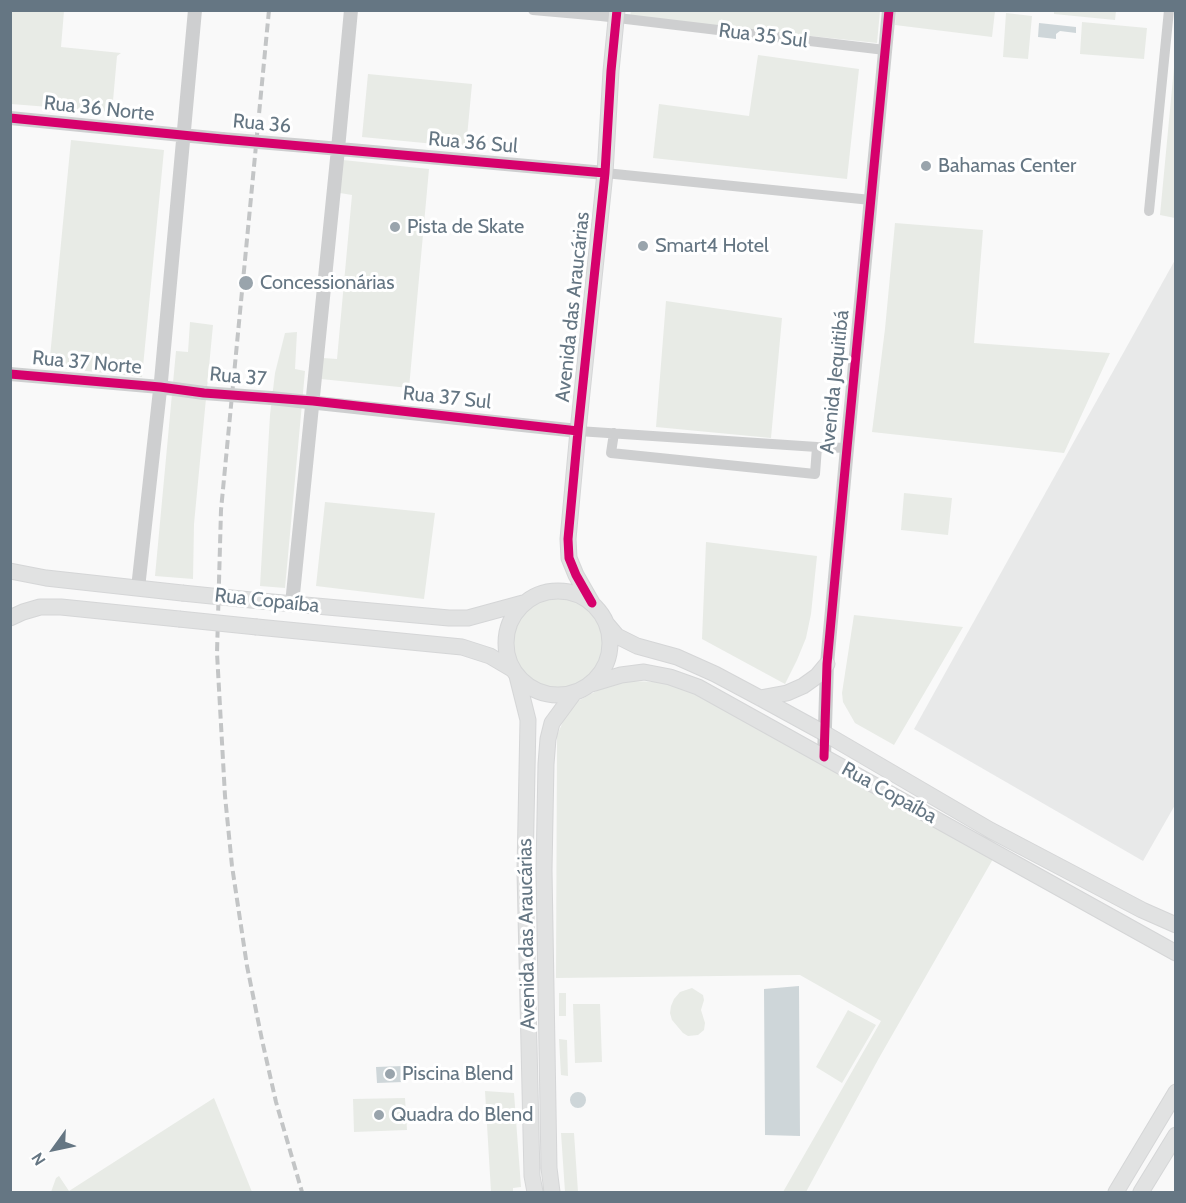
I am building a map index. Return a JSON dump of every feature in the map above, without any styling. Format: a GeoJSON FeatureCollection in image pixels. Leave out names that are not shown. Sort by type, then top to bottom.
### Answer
{"type":"FeatureCollection","features":[{"type":"Feature","properties":{"kind":"main road","name":"Avenida das Araucárias"},"geometry":{"type":"LineString","coordinates":[[592,603],[569,558],[568,539],[605,173],[617,14]]}},
{"type":"Feature","properties":{"kind":"main road","name":"Rua Copaíba"},"geometry":{"type":"LineString","coordinates":[[10,572],[182,593],[449,618],[468,618],[523,603]]}},
{"type":"Feature","properties":{"kind":"main road"},"geometry":{"type":"LineString","coordinates":[[557,590],[576,593],[592,603],[606,623],[610,636],[610,650],[600,674],[591,684],[574,693],[559,695],[543,693],[529,687],[514,672],[506,652],[506,634],[512,617],[523,603],[539,593],[557,590]]}},
{"type":"Feature","properties":{"kind":"main road","name":"Rua Copaíba"},"geometry":{"type":"LineString","coordinates":[[10,618],[40,608],[61,607],[462,648],[490,656],[514,672]]}},
{"type":"Feature","properties":{"kind":"main road","name":"Rua Copaíba"},"geometry":{"type":"LineString","coordinates":[[606,623],[617,636],[637,646],[677,657],[715,674],[824,733],[990,830],[1176,925]]}},
{"type":"Feature","properties":{"kind":"main road"},"geometry":{"type":"LineString","coordinates":[[760,698],[788,693],[803,686],[827,664]]}},
{"type":"Feature","properties":{"kind":"main road","name":"Avenida das Araucárias"},"geometry":{"type":"LineString","coordinates":[[514,672],[528,720],[525,870],[532,1176],[535,1192]]}},
{"type":"Feature","properties":{"kind":"main road","name":"Rua Copaíba"},"geometry":{"type":"LineString","coordinates":[[591,684],[621,675],[644,672],[698,687],[1176,953]]}},
{"type":"Feature","properties":{"kind":"main road","name":"Avenida das Araucárias"},"geometry":{"type":"LineString","coordinates":[[552,1192],[549,1168],[544,870],[546,764],[552,723],[574,693]]}},
{"type":"Feature","properties":{"kind":"main road"},"geometry":{"type":"LineString","coordinates":[[525,870],[544,870]]}},
{"type":"Feature","properties":{"kind":"main road"},"geometry":{"type":"LineString","coordinates":[[1116,1192],[1176,1092]]}},
{"type":"Feature","properties":{"kind":"main road"},"geometry":{"type":"LineString","coordinates":[[1141,1192],[1176,1135]]}},
{"type":"Feature","properties":{"kind":"street"},"geometry":{"type":"LineString","coordinates":[[138,588],[160,387],[195,10]]}},
{"type":"Feature","properties":{"kind":"street"},"geometry":{"type":"LineString","coordinates":[[292,604],[351,10]]}},
{"type":"Feature","properties":{"kind":"street","name":"Rua 35 Sul"},"geometry":{"type":"LineString","coordinates":[[533,10],[601,16],[617,14],[885,50]]}},
{"type":"Feature","properties":{"kind":"street","name":"Avenida Jequitibá"},"geometry":{"type":"LineString","coordinates":[[824,757],[827,664],[889,10]]}},
{"type":"Feature","properties":{"kind":"street"},"geometry":{"type":"LineString","coordinates":[[1149,211],[1169,10]]}},
{"type":"Feature","properties":{"kind":"street","name":"Rua 36 Norte"},"geometry":{"type":"LineString","coordinates":[[10,118],[184,135]]}},
{"type":"Feature","properties":{"kind":"street","name":"Rua 36"},"geometry":{"type":"LineString","coordinates":[[184,135],[338,149]]}},
{"type":"Feature","properties":{"kind":"street","name":"Rua 36 Sul"},"geometry":{"type":"LineString","coordinates":[[338,149],[871,200]]}},
{"type":"Feature","properties":{"kind":"street","name":"Rua 37 Norte"},"geometry":{"type":"LineString","coordinates":[[10,374],[160,387]]}},
{"type":"Feature","properties":{"kind":"street","name":"Rua 37"},"geometry":{"type":"LineString","coordinates":[[160,387],[204,393],[313,401]]}},
{"type":"Feature","properties":{"kind":"street","name":"Rua 37 Sul"},"geometry":{"type":"LineString","coordinates":[[313,401],[578,431],[847,448]]}},
{"type":"Feature","properties":{"kind":"street"},"geometry":{"type":"LineString","coordinates":[[614,433],[611,453],[815,474],[817,447]]}},
{"type":"Feature","properties":{"kind":"shaded area"},"geometry":{"type":"Polygon","coordinates":[[[631,10],[880,11],[877,43],[630,17],[631,10]]]}},
{"type":"Feature","properties":{"kind":"shaded area"},"geometry":{"type":"Polygon","coordinates":[[[1054,10],[1116,11],[1115,20],[1054,14],[1054,10]]]}},
{"type":"Feature","properties":{"kind":"shaded area"},"geometry":{"type":"Polygon","coordinates":[[[10,11],[64,11],[61,47],[121,53],[117,56],[112,112],[11,104],[10,11]]]}},
{"type":"Feature","properties":{"kind":"shaded area"},"geometry":{"type":"Polygon","coordinates":[[[896,11],[995,11],[992,37],[895,25],[896,11]]]}},
{"type":"Feature","properties":{"kind":"shaded area"},"geometry":{"type":"Polygon","coordinates":[[[1006,13],[1032,16],[1028,59],[1003,57],[1006,13]]]}},
{"type":"Feature","properties":{"kind":"shaded area"},"geometry":{"type":"Polygon","coordinates":[[[1082,22],[1147,28],[1144,59],[1080,54],[1082,22]]]}},
{"type":"Feature","properties":{"kind":"shaded area"},"geometry":{"type":"Polygon","coordinates":[[[1039,23],[1076,27],[1076,33],[1060,31],[1056,34],[1056,39],[1038,37],[1039,23]]]}},
{"type":"Feature","properties":{"kind":"shaded area"},"geometry":{"type":"Polygon","coordinates":[[[758,55],[859,69],[847,179],[653,158],[659,104],[749,116],[758,55]]]}},
{"type":"Feature","properties":{"kind":"shaded area"},"geometry":{"type":"Polygon","coordinates":[[[1175,57],[1175,218],[1160,215],[1175,57]]]}},
{"type":"Feature","properties":{"kind":"shaded area"},"geometry":{"type":"Polygon","coordinates":[[[368,74],[472,84],[466,147],[362,137],[368,74]]]}},
{"type":"Feature","properties":{"kind":"shaded area"},"geometry":{"type":"Polygon","coordinates":[[[71,140],[164,150],[142,377],[49,367],[71,140]]]}},
{"type":"Feature","properties":{"kind":"shaded area"},"geometry":{"type":"Polygon","coordinates":[[[343,160],[429,169],[409,388],[321,379],[323,358],[337,359],[352,195],[340,193],[343,160]]]}},
{"type":"Feature","properties":{"kind":"shaded area"},"geometry":{"type":"Polygon","coordinates":[[[895,223],[983,230],[974,343],[1110,353],[1064,453],[872,432],[895,223]]]}},
{"type":"Feature","properties":{"kind":"shaded area"},"geometry":{"type":"Polygon","coordinates":[[[1175,260],[1175,805],[1143,861],[914,729],[1175,260]]]}},
{"type":"Feature","properties":{"kind":"shaded area"},"geometry":{"type":"Polygon","coordinates":[[[666,301],[782,318],[771,438],[656,427],[666,301]]]}},
{"type":"Feature","properties":{"kind":"shaded area"},"geometry":{"type":"Polygon","coordinates":[[[190,322],[213,325],[194,524],[193,579],[155,576],[176,351],[188,352],[190,322]]]}},
{"type":"Feature","properties":{"kind":"shaded area"},"geometry":{"type":"Polygon","coordinates":[[[297,332],[295,369],[305,371],[285,588],[260,586],[270,415],[275,373],[285,333],[297,332]]]}},
{"type":"Feature","properties":{"kind":"shaded area"},"geometry":{"type":"Polygon","coordinates":[[[904,493],[952,498],[948,535],[901,530],[904,493]]]}},
{"type":"Feature","properties":{"kind":"shaded area"},"geometry":{"type":"Polygon","coordinates":[[[325,502],[435,513],[424,599],[316,586],[325,502]]]}},
{"type":"Feature","properties":{"kind":"shaded area"},"geometry":{"type":"Polygon","coordinates":[[[706,542],[817,556],[806,638],[785,684],[702,639],[706,542]]]}},
{"type":"Feature","properties":{"kind":"shaded area"},"geometry":{"type":"Polygon","coordinates":[[[558,594],[576,598],[592,608],[602,624],[606,642],[602,660],[592,676],[576,686],[558,690],[540,686],[524,676],[514,660],[510,642],[514,624],[524,608],[540,598],[558,594]]]}},
{"type":"Feature","properties":{"kind":"shaded area"},"geometry":{"type":"Polygon","coordinates":[[[854,615],[963,627],[894,745],[855,723],[843,702],[842,693],[854,615]]]}},
{"type":"Feature","properties":{"kind":"shaded area"},"geometry":{"type":"Polygon","coordinates":[[[630,681],[661,682],[700,695],[993,859],[879,1058],[806,1192],[783,1192],[881,1021],[800,975],[556,978],[557,735],[567,713],[578,701],[600,689],[630,681]]]}},
{"type":"Feature","properties":{"kind":"shaded area"},"geometry":{"type":"Polygon","coordinates":[[[799,986],[800,1136],[765,1135],[764,989],[799,986]]]}},
{"type":"Feature","properties":{"kind":"shaded area"},"geometry":{"type":"Polygon","coordinates":[[[692,988],[703,995],[701,1010],[705,1023],[704,1030],[698,1035],[688,1036],[672,1020],[670,1013],[674,999],[680,992],[692,988]]]}},
{"type":"Feature","properties":{"kind":"shaded area"},"geometry":{"type":"Polygon","coordinates":[[[559,993],[566,993],[566,1016],[559,1016],[559,993]]]}},
{"type":"Feature","properties":{"kind":"shaded area"},"geometry":{"type":"Polygon","coordinates":[[[573,1004],[600,1004],[602,1062],[575,1063],[573,1004]]]}},
{"type":"Feature","properties":{"kind":"shaded area"},"geometry":{"type":"Polygon","coordinates":[[[848,1010],[876,1025],[842,1083],[816,1067],[848,1010]]]}},
{"type":"Feature","properties":{"kind":"shaded area"},"geometry":{"type":"Polygon","coordinates":[[[559,1039],[567,1040],[568,1076],[561,1075],[559,1039]]]}},
{"type":"Feature","properties":{"kind":"shaded area","name":"Piscina Blend"},"geometry":{"type":"Polygon","coordinates":[[[403,1066],[403,1082],[377,1083],[376,1067],[403,1066]]]}},
{"type":"Feature","properties":{"kind":"shaded area"},"geometry":{"type":"Polygon","coordinates":[[[485,1091],[514,1093],[521,1187],[513,1188],[513,1192],[491,1192],[485,1091]]]}},
{"type":"Feature","properties":{"kind":"shaded area"},"geometry":{"type":"Polygon","coordinates":[[[578,1092],[584,1094],[586,1100],[584,1106],[578,1108],[572,1106],[570,1100],[572,1094],[578,1092]]]}},
{"type":"Feature","properties":{"kind":"shaded area"},"geometry":{"type":"Polygon","coordinates":[[[214,1098],[252,1192],[51,1192],[59,1176],[69,1191],[214,1098]]]}},
{"type":"Feature","properties":{"kind":"shaded area","name":"Quadra do Blend"},"geometry":{"type":"Polygon","coordinates":[[[405,1098],[407,1130],[354,1132],[353,1099],[405,1098]]]}},
{"type":"Feature","properties":{"kind":"shaded area"},"geometry":{"type":"Polygon","coordinates":[[[561,1133],[574,1133],[578,1192],[565,1192],[561,1133]]]}},
{"type":"Feature","properties":{"kind":"railway"},"geometry":{"type":"LineString","coordinates":[[269,10],[221,510],[217,653],[225,796],[232,866],[247,966],[276,1102],[302,1192]]}},
{"type":"Feature","properties":{"kind":"cycle path"},"geometry":{"type":"LineString","coordinates":[[592,603],[569,558],[568,539],[605,173],[617,10]]}},
{"type":"Feature","properties":{"kind":"cycle path"},"geometry":{"type":"LineString","coordinates":[[824,757],[827,664],[889,10]]}},
{"type":"Feature","properties":{"kind":"cycle path"},"geometry":{"type":"LineString","coordinates":[[10,118],[605,173]]}},
{"type":"Feature","properties":{"kind":"cycle path"},"geometry":{"type":"LineString","coordinates":[[10,374],[313,401],[578,431]]}},
{"type":"Feature","properties":{"kind":"place","name":"Bahamas Center"},"geometry":{"type":"Point","coordinates":[926,166]}},
{"type":"Feature","properties":{"kind":"place","name":"Pista de Skate"},"geometry":{"type":"Point","coordinates":[395,227]}},
{"type":"Feature","properties":{"kind":"place","name":"Smart4 Hotel"},"geometry":{"type":"Point","coordinates":[643,246]}},
{"type":"Feature","properties":{"kind":"place","name":"Concessionárias"},"geometry":{"type":"Point","coordinates":[246,283]}},
{"type":"Feature","properties":{"kind":"place","name":"Piscina Blend"},"geometry":{"type":"Point","coordinates":[390,1074]}},
{"type":"Feature","properties":{"kind":"place","name":"Quadra do Blend"},"geometry":{"type":"Point","coordinates":[379,1115]}}]}
